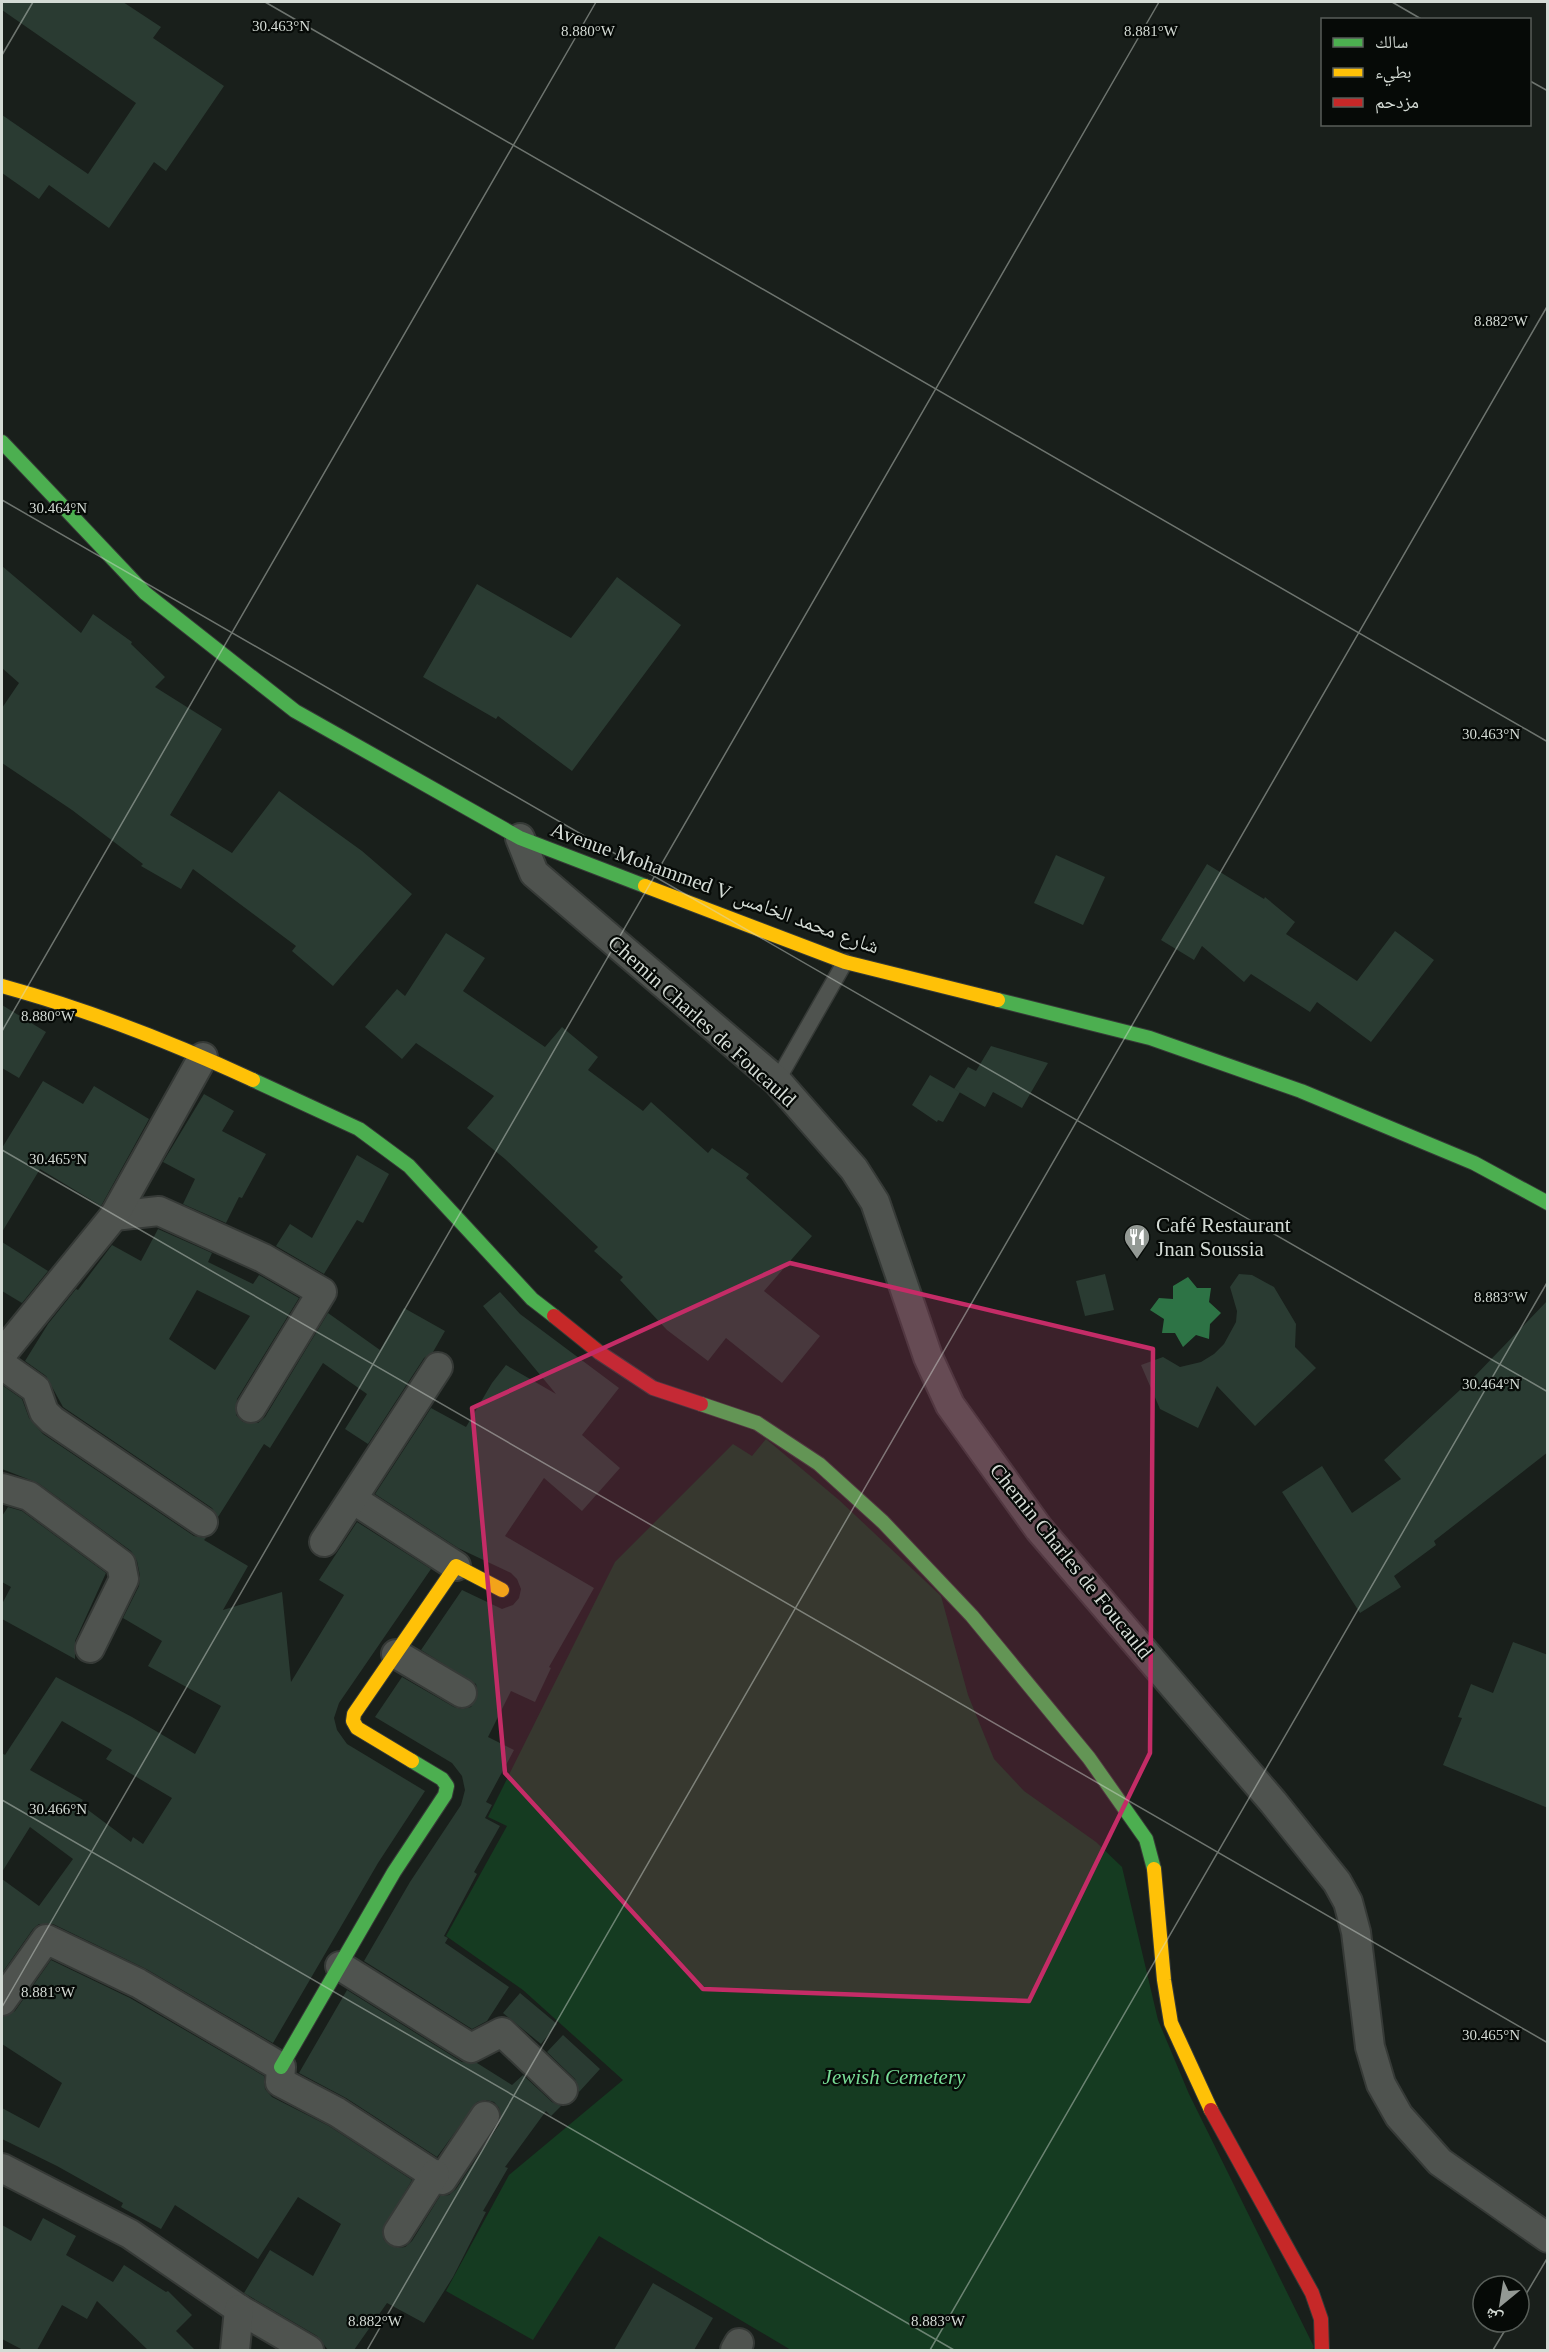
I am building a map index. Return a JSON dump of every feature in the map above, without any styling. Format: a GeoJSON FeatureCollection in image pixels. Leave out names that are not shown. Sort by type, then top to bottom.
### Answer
{"type":"FeatureCollection","features":[{"type":"Feature","properties":{"kind":"street","name":"Avenue Mohammed V شارع محمد الخامس"},"geometry":{"type":"LineString","coordinates":[[2,442],[145,593],[295,711],[519,838],[845,962],[1150,1038],[1301,1091],[1474,1163],[1548,1203]]}},
{"type":"Feature","properties":{"kind":"street","name":"Chemin Charles de Foucauld"},"geometry":{"type":"LineString","coordinates":[[519,838],[534,873],[777,1081],[854,1169],[875,1202],[928,1357],[950,1405],[1039,1529],[1273,1802],[1337,1882],[1347,1902],[1356,1932],[1370,2047],[1381,2084],[1399,2116],[1440,2162],[1548,2238]]}},
{"type":"Feature","properties":{"kind":"street"},"geometry":{"type":"LineString","coordinates":[[2,986],[74,1006],[203,1057],[359,1129],[409,1166],[532,1299],[600,1353],[653,1388],[757,1423],[819,1464],[883,1522],[972,1616],[1082,1749],[1146,1839],[1154,1865],[1164,1980],[1171,2023],[1197,2084],[1312,2293],[1321,2319],[1324,2338],[1322,2350]]}},
{"type":"Feature","properties":{"kind":"street"},"geometry":{"type":"LineString","coordinates":[[2,1354],[114,1216],[203,1057]]}},
{"type":"Feature","properties":{"kind":"street"},"geometry":{"type":"LineString","coordinates":[[114,1216],[159,1211],[263,1258],[322,1292],[251,1408]]}},
{"type":"Feature","properties":{"kind":"street"},"geometry":{"type":"LineString","coordinates":[[2,1365],[36,1389],[44,1412],[52,1420],[203,1522]]}},
{"type":"Feature","properties":{"kind":"street"},"geometry":{"type":"LineString","coordinates":[[324,1542],[354,1500],[438,1367]]}},
{"type":"Feature","properties":{"kind":"street"},"geometry":{"type":"LineString","coordinates":[[2,1488],[29,1496],[121,1564],[124,1579],[90,1648]]}},
{"type":"Feature","properties":{"kind":"street"},"geometry":{"type":"LineString","coordinates":[[354,1500],[456,1566],[502,1590]]}},
{"type":"Feature","properties":{"kind":"street"},"geometry":{"type":"LineString","coordinates":[[456,1566],[354,1714],[352,1721],[357,1728],[442,1779],[447,1786],[445,1795],[394,1872],[281,2067],[280,2082],[337,2112],[442,2180],[485,2116]]}},
{"type":"Feature","properties":{"kind":"street"},"geometry":{"type":"LineString","coordinates":[[396,1654],[462,1693]]}},
{"type":"Feature","properties":{"kind":"street"},"geometry":{"type":"LineString","coordinates":[[2,2001],[46,1939],[138,1983],[281,2067]]}},
{"type":"Feature","properties":{"kind":"street"},"geometry":{"type":"LineString","coordinates":[[340,1966],[471,2048],[502,2032],[563,2090]]}},
{"type":"Feature","properties":{"kind":"street"},"geometry":{"type":"LineString","coordinates":[[2,2168],[130,2234],[239,2309],[309,2350]]}},
{"type":"Feature","properties":{"kind":"street"},"geometry":{"type":"LineString","coordinates":[[398,2232],[435,2174]]}},
{"type":"Feature","properties":{"kind":"street"},"geometry":{"type":"LineString","coordinates":[[235,2350],[239,2309]]}},
{"type":"Feature","properties":{"kind":"lane"},"geometry":{"type":"LineString","coordinates":[[777,1081],[845,962]]}},
{"type":"Feature","properties":{"kind":"highlighted area"},"geometry":{"type":"Polygon","coordinates":[[[790,1263],[1153,1349],[1150,1753],[1029,2001],[703,1989],[505,1773],[472,1408],[790,1263]]]}},
{"type":"Feature","properties":{"kind":"green space","name":"Jewish Cemetery"},"geometry":{"type":"Polygon","coordinates":[[[766,1439],[839,1500],[941,1596],[968,1695],[994,1759],[1024,1791],[1096,1842],[1122,1867],[1158,2020],[1189,2094],[1314,2347],[1312,2350],[791,2350],[599,2236],[533,2340],[446,2291],[509,2175],[623,2080],[523,1990],[446,1936],[507,1826],[488,1817],[615,1562],[733,1444],[752,1456],[766,1439]]]}},
{"type":"Feature","properties":{"kind":"shaded area"},"geometry":{"type":"Polygon","coordinates":[[[1188,1277],[1197,1288],[1211,1288],[1209,1302],[1221,1313],[1210,1324],[1209,1339],[1196,1335],[1183,1347],[1175,1333],[1162,1333],[1164,1319],[1150,1310],[1159,1298],[1173,1299],[1173,1286],[1188,1277]]]}},
{"type":"Feature","properties":{"kind":"building"},"geometry":{"type":"Polygon","coordinates":[[[2,2],[123,2],[161,27],[153,38],[224,86],[166,171],[154,162],[109,228],[49,185],[39,199],[2,173],[2,115],[88,174],[136,103],[2,10],[2,2]]]}},
{"type":"Feature","properties":{"kind":"building"},"geometry":{"type":"Polygon","coordinates":[[[2,566],[81,633],[93,614],[132,642],[131,644],[165,677],[155,687],[222,729],[170,815],[232,853],[279,791],[362,851],[412,894],[333,986],[292,951],[296,946],[193,869],[181,889],[141,866],[143,864],[72,810],[2,763],[2,708],[19,683],[2,668],[2,566]]]}},
{"type":"Feature","properties":{"kind":"building"},"geometry":{"type":"Polygon","coordinates":[[[617,577],[681,625],[572,771],[498,716],[496,719],[423,677],[477,584],[571,638],[617,577]]]}},
{"type":"Feature","properties":{"kind":"building"},"geometry":{"type":"Polygon","coordinates":[[[1056,855],[1105,877],[1083,925],[1034,903],[1056,855]]]}},
{"type":"Feature","properties":{"kind":"building"},"geometry":{"type":"Polygon","coordinates":[[[1207,864],[1264,899],[1265,897],[1295,922],[1286,934],[1357,981],[1395,931],[1434,960],[1371,1042],[1317,1002],[1310,1012],[1251,974],[1244,982],[1202,946],[1194,960],[1161,940],[1207,864]]]}},
{"type":"Feature","properties":{"kind":"building"},"geometry":{"type":"Polygon","coordinates":[[[446,933],[485,958],[463,991],[545,1047],[562,1027],[598,1057],[588,1070],[643,1111],[651,1102],[708,1153],[712,1148],[749,1174],[746,1178],[812,1236],[764,1291],[820,1336],[782,1383],[726,1338],[708,1361],[667,1330],[620,1280],[623,1277],[594,1251],[598,1247],[505,1159],[467,1128],[494,1096],[416,1043],[402,1059],[365,1027],[397,989],[405,996],[446,933]]]}},
{"type":"Feature","properties":{"kind":"building"},"geometry":{"type":"Polygon","coordinates":[[[2,1005],[46,1032],[19,1078],[2,1068],[2,1005]]]}},
{"type":"Feature","properties":{"kind":"building"},"geometry":{"type":"Polygon","coordinates":[[[991,1046],[1048,1063],[1022,1108],[993,1092],[985,1107],[954,1089],[968,1067],[976,1071],[991,1046]]]}},
{"type":"Feature","properties":{"kind":"building"},"geometry":{"type":"Polygon","coordinates":[[[930,1075],[960,1092],[943,1122],[938,1120],[937,1122],[912,1105],[930,1075]]]}},
{"type":"Feature","properties":{"kind":"building"},"geometry":{"type":"Polygon","coordinates":[[[43,1081],[83,1104],[94,1086],[149,1119],[101,1206],[40,1169],[2,1232],[2,1148],[43,1081]]]}},
{"type":"Feature","properties":{"kind":"building"},"geometry":{"type":"Polygon","coordinates":[[[204,1094],[234,1111],[222,1131],[266,1154],[226,1223],[183,1204],[195,1179],[163,1162],[204,1094]]]}},
{"type":"Feature","properties":{"kind":"building"},"geometry":{"type":"Polygon","coordinates":[[[357,1155],[389,1174],[363,1223],[357,1220],[324,1274],[276,1246],[290,1224],[312,1238],[357,1155]]]}},
{"type":"Feature","properties":{"kind":"building"},"geometry":{"type":"Polygon","coordinates":[[[158,1229],[212,1253],[208,1262],[253,1284],[259,1275],[299,1298],[237,1399],[236,1415],[243,1422],[258,1423],[265,1417],[328,1313],[380,1350],[404,1308],[445,1331],[433,1352],[424,1358],[368,1444],[345,1429],[367,1394],[323,1363],[270,1448],[264,1444],[218,1517],[212,1508],[63,1407],[46,1376],[25,1361],[48,1324],[76,1289],[78,1290],[112,1245],[141,1261],[158,1229]],[[197,1290],[169,1339],[215,1370],[250,1316],[197,1290]]]}},
{"type":"Feature","properties":{"kind":"building"},"geometry":{"type":"Polygon","coordinates":[[[2,1242],[48,1271],[22,1303],[2,1291],[2,1242]]]}},
{"type":"Feature","properties":{"kind":"building"},"geometry":{"type":"Polygon","coordinates":[[[1105,1274],[1114,1310],[1085,1316],[1076,1281],[1105,1274]]]}},
{"type":"Feature","properties":{"kind":"building"},"geometry":{"type":"Polygon","coordinates":[[[1239,1274],[1252,1275],[1274,1287],[1296,1324],[1295,1347],[1316,1368],[1255,1426],[1217,1386],[1198,1428],[1160,1409],[1141,1365],[1163,1357],[1180,1367],[1201,1362],[1214,1354],[1224,1344],[1236,1322],[1237,1311],[1230,1287],[1239,1274]]]}},
{"type":"Feature","properties":{"kind":"building"},"geometry":{"type":"Polygon","coordinates":[[[500,1292],[520,1314],[619,1388],[582,1435],[620,1468],[582,1511],[544,1478],[505,1536],[594,1588],[549,1667],[551,1668],[535,1702],[511,1691],[488,1737],[514,1750],[486,1802],[492,1805],[485,1818],[500,1826],[474,1872],[477,1874],[444,1936],[448,1938],[445,1943],[509,1987],[487,2021],[472,2029],[364,1961],[410,1882],[461,1805],[465,1790],[462,1776],[452,1763],[375,1717],[402,1677],[454,1707],[462,1709],[471,1707],[478,1694],[476,1684],[421,1650],[462,1590],[502,1609],[513,1605],[519,1598],[521,1589],[517,1579],[511,1573],[458,1548],[375,1494],[431,1408],[466,1427],[492,1383],[506,1365],[556,1394],[483,1306],[500,1292]]]}},
{"type":"Feature","properties":{"kind":"building"},"geometry":{"type":"Polygon","coordinates":[[[1548,1300],[1548,1452],[1434,1541],[1436,1545],[1394,1576],[1401,1587],[1360,1613],[1282,1492],[1322,1466],[1352,1513],[1401,1479],[1384,1460],[1473,1378],[1548,1300]]]}},
{"type":"Feature","properties":{"kind":"building"},"geometry":{"type":"Polygon","coordinates":[[[2,1385],[22,1399],[29,1418],[43,1434],[194,1536],[206,1538],[204,1540],[248,1566],[223,1610],[282,1592],[291,1682],[344,1595],[319,1580],[357,1522],[431,1569],[339,1703],[334,1718],[337,1730],[347,1744],[425,1791],[378,1863],[273,2043],[146,1969],[53,1924],[39,1924],[33,1929],[2,1973],[2,1879],[39,1906],[73,1859],[30,1827],[2,1872],[2,1753],[5,1755],[56,1677],[132,1717],[195,1754],[221,1706],[148,1666],[162,1641],[123,1618],[139,1586],[137,1561],[131,1551],[38,1483],[2,1469],[2,1385]],[[62,1721],[30,1770],[83,1800],[80,1804],[131,1842],[133,1837],[143,1844],[172,1798],[106,1759],[112,1750],[62,1721]]]}},
{"type":"Feature","properties":{"kind":"building"},"geometry":{"type":"Polygon","coordinates":[[[8,1507],[22,1511],[106,1573],[75,1641],[75,1659],[2,1619],[2,1604],[11,1587],[2,1582],[2,1516],[8,1507]]]}},
{"type":"Feature","properties":{"kind":"building"},"geometry":{"type":"Polygon","coordinates":[[[1513,1642],[1548,1655],[1548,1808],[1443,1765],[1462,1718],[1458,1717],[1471,1684],[1493,1693],[1513,1642]]]}},
{"type":"Feature","properties":{"kind":"building"},"geometry":{"type":"Polygon","coordinates":[[[51,1960],[130,1998],[264,2076],[265,2089],[272,2097],[329,2126],[412,2180],[382,2231],[384,2240],[397,2248],[405,2247],[412,2241],[440,2196],[449,2195],[456,2189],[499,2125],[501,2117],[499,2108],[494,2102],[486,2100],[477,2102],[437,2157],[346,2098],[299,2073],[347,1990],[462,2062],[477,2063],[512,2085],[523,2075],[552,2102],[561,2106],[551,2116],[546,2111],[505,2167],[508,2168],[483,2211],[486,2212],[453,2277],[424,2323],[387,2303],[354,2350],[328,2350],[317,2336],[244,2293],[270,2250],[313,2276],[341,2224],[298,2197],[258,2259],[175,2205],[161,2229],[121,2207],[123,2203],[57,2166],[2,2139],[2,2108],[39,2128],[62,2083],[2,2044],[2,2017],[15,2011],[51,1960]]]}},
{"type":"Feature","properties":{"kind":"building"},"geometry":{"type":"Polygon","coordinates":[[[520,1993],[557,2024],[541,2044],[503,2013],[520,1993]]]}},
{"type":"Feature","properties":{"kind":"building"},"geometry":{"type":"Polygon","coordinates":[[[563,2035],[600,2069],[579,2092],[575,2079],[547,2052],[563,2035]]]}},
{"type":"Feature","properties":{"kind":"building"},"geometry":{"type":"Polygon","coordinates":[[[43,2218],[76,2236],[66,2255],[113,2282],[124,2265],[166,2292],[168,2291],[192,2315],[176,2331],[195,2350],[148,2350],[97,2301],[87,2319],[62,2305],[37,2350],[23,2350],[2,2339],[2,2225],[31,2241],[43,2218]]]}},
{"type":"Feature","properties":{"kind":"building"},"geometry":{"type":"Polygon","coordinates":[[[653,2283],[713,2318],[694,2350],[614,2350],[653,2283]]]}},
{"type":"Feature","properties":{"kind":"traffic: fast"},"geometry":{"type":"LineString","coordinates":[[2,442],[145,593],[295,711],[520,838],[645,886]]}},
{"type":"Feature","properties":{"kind":"traffic: fast"},"geometry":{"type":"LineString","coordinates":[[998,1000],[1150,1038],[1301,1091],[1474,1163],[1548,1203]]}},
{"type":"Feature","properties":{"kind":"traffic: fast"},"geometry":{"type":"LineString","coordinates":[[253,1080],[359,1129],[409,1166],[532,1299],[554,1316]]}},
{"type":"Feature","properties":{"kind":"traffic: fast"},"geometry":{"type":"LineString","coordinates":[[701,1404],[757,1423],[819,1464],[883,1522],[972,1616],[1089,1758],[1146,1839],[1154,1869]]}},
{"type":"Feature","properties":{"kind":"traffic: fast"},"geometry":{"type":"LineString","coordinates":[[281,2067],[394,1872],[445,1795],[447,1786],[442,1779],[412,1761]]}},
{"type":"Feature","properties":{"kind":"traffic: slow"},"geometry":{"type":"LineString","coordinates":[[645,886],[845,962],[998,1000]]}},
{"type":"Feature","properties":{"kind":"traffic: slow"},"geometry":{"type":"LineString","coordinates":[[2,986],[66,1005],[129,1028],[253,1080]]}},
{"type":"Feature","properties":{"kind":"traffic: slow"},"geometry":{"type":"LineString","coordinates":[[412,1761],[357,1728],[353,1721],[354,1714],[456,1566],[502,1590]]}},
{"type":"Feature","properties":{"kind":"traffic: slow"},"geometry":{"type":"LineString","coordinates":[[1154,1869],[1164,1980],[1171,2023],[1211,2110]]}},
{"type":"Feature","properties":{"kind":"traffic: jam"},"geometry":{"type":"LineString","coordinates":[[554,1316],[600,1353],[653,1388],[701,1404]]}},
{"type":"Feature","properties":{"kind":"traffic: jam"},"geometry":{"type":"LineString","coordinates":[[1211,2110],[1312,2293],[1321,2319],[1322,2350]]}},
{"type":"Feature","properties":{"kind":"place","name":"Café Restaurant Jnan Soussia"},"geometry":{"type":"Point","coordinates":[1137,1260]}}]}
